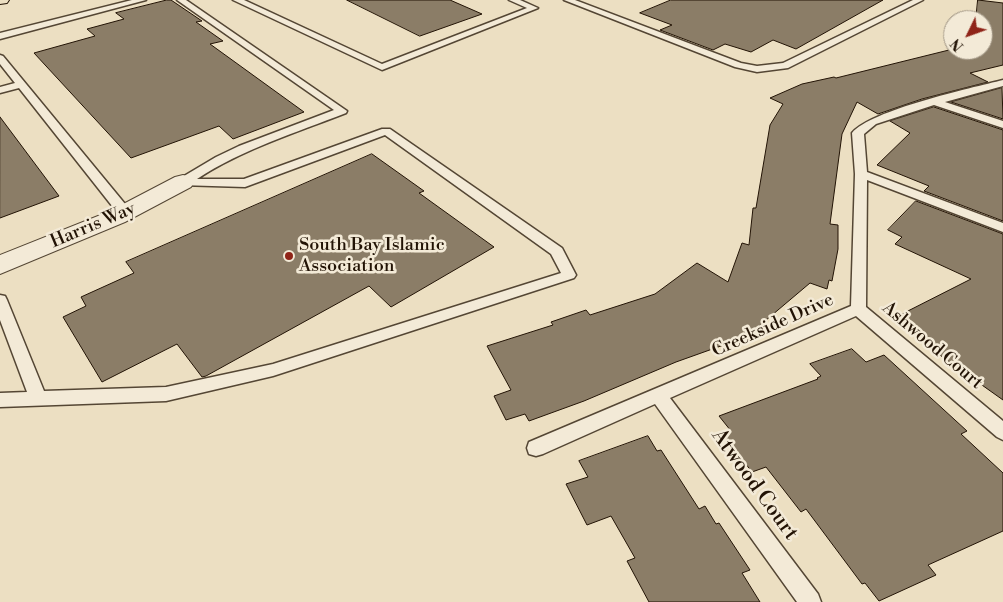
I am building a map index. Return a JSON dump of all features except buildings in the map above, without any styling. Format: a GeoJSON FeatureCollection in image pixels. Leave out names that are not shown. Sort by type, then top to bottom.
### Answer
{"type":"FeatureCollection","features":[{"type":"Feature","properties":{"kind":"street","name":"Harris Way"},"geometry":{"type":"LineString","coordinates":[[0,265],[125,214],[162,196],[184,182]]}},
{"type":"Feature","properties":{"kind":"lane"},"geometry":{"type":"LineString","coordinates":[[0,36],[142,0]]}},
{"type":"Feature","properties":{"kind":"lane"},"geometry":{"type":"LineString","coordinates":[[181,0],[342,111],[243,148],[220,159],[184,182]]}},
{"type":"Feature","properties":{"kind":"lane"},"geometry":{"type":"LineString","coordinates":[[237,0],[382,67],[534,8],[513,0]]}},
{"type":"Feature","properties":{"kind":"lane"},"geometry":{"type":"LineString","coordinates":[[568,0],[738,65],[757,69],[785,66],[919,0]]}},
{"type":"Feature","properties":{"kind":"lane"},"geometry":{"type":"LineString","coordinates":[[0,58],[125,214]]}},
{"type":"Feature","properties":{"kind":"lane","name":"Creekside Drive"},"geometry":{"type":"LineString","coordinates":[[536,448],[858,310],[862,174],[858,133],[872,122],[899,112],[1003,83]]}},
{"type":"Feature","properties":{"kind":"lane"},"geometry":{"type":"LineString","coordinates":[[0,90],[21,84]]}},
{"type":"Feature","properties":{"kind":"lane"},"geometry":{"type":"LineString","coordinates":[[934,102],[1003,125]]}},
{"type":"Feature","properties":{"kind":"lane"},"geometry":{"type":"LineString","coordinates":[[0,400],[166,394],[273,370],[569,275],[557,251],[386,131],[245,183],[184,182]]}},
{"type":"Feature","properties":{"kind":"lane"},"geometry":{"type":"LineString","coordinates":[[862,174],[1003,228]]}},
{"type":"Feature","properties":{"kind":"lane"},"geometry":{"type":"LineString","coordinates":[[0,300],[38,398]]}},
{"type":"Feature","properties":{"kind":"lane","name":"Ashwood Court"},"geometry":{"type":"LineString","coordinates":[[858,310],[1003,432]]}},
{"type":"Feature","properties":{"kind":"lane","name":"Atwood Court"},"geometry":{"type":"LineString","coordinates":[[659,396],[810,602]]}},
{"type":"Feature","properties":{"kind":"place","name":"South Bay Islamic Association"},"geometry":{"type":"Point","coordinates":[289,256]}}]}
